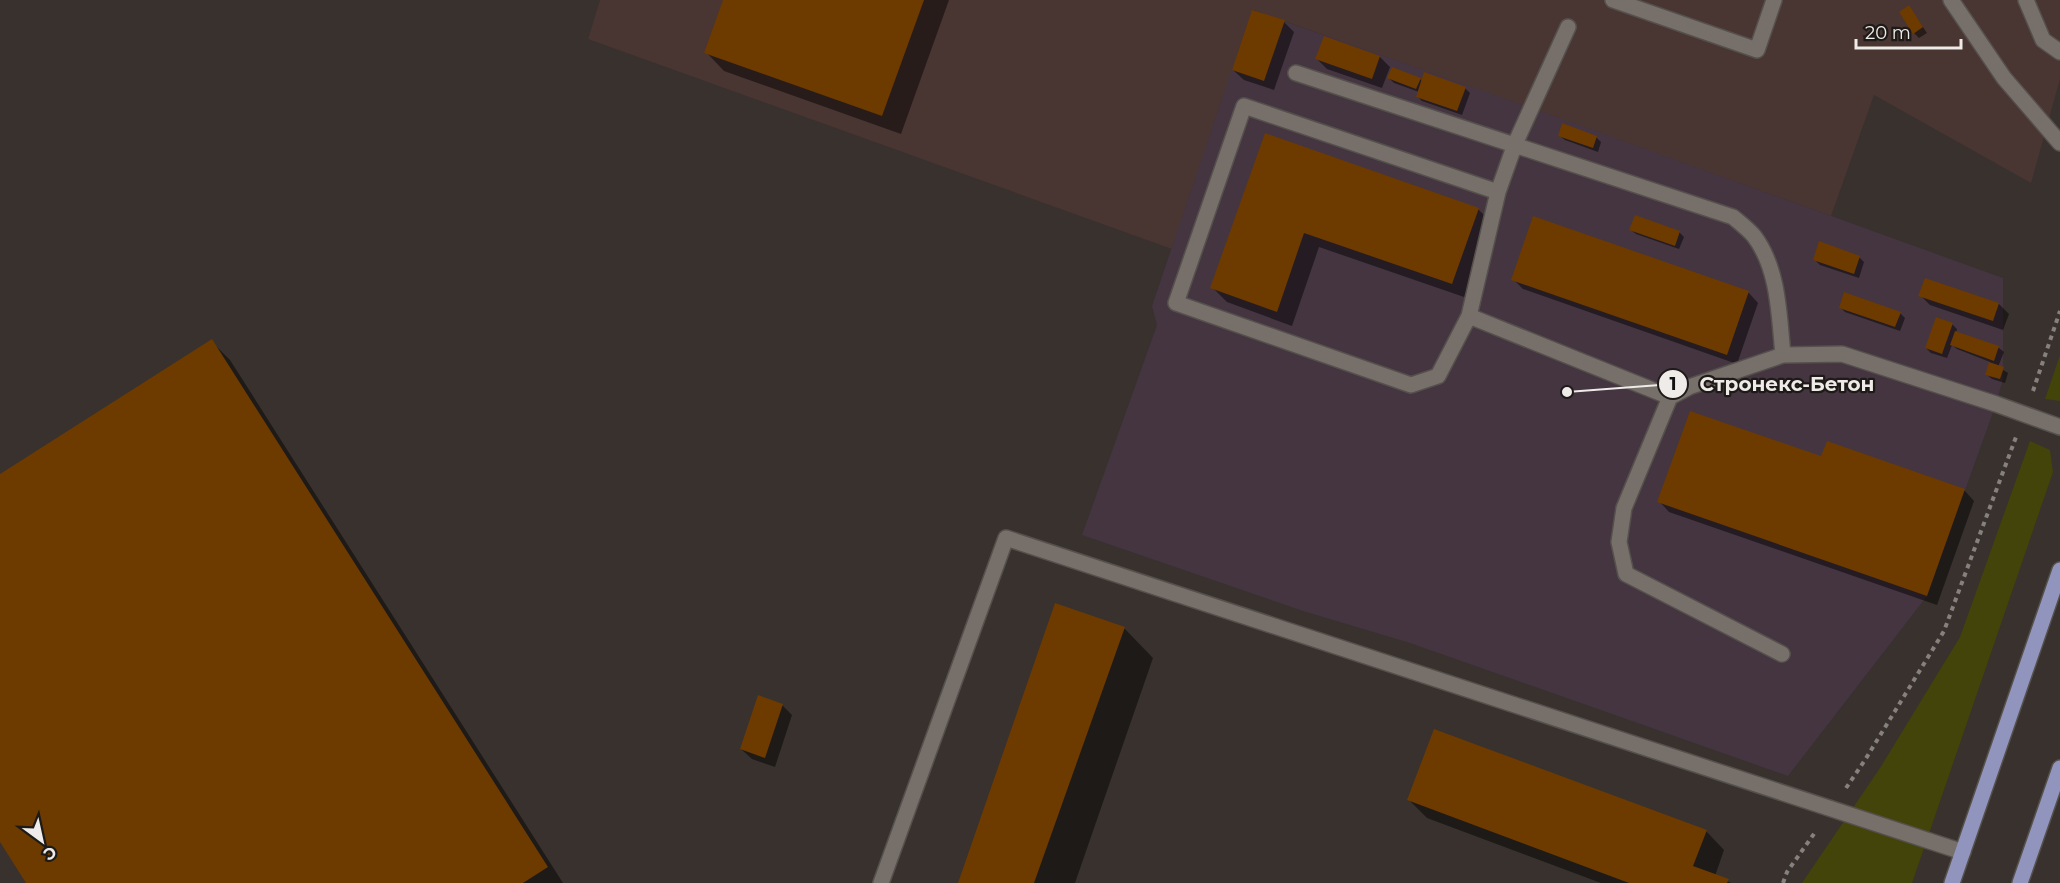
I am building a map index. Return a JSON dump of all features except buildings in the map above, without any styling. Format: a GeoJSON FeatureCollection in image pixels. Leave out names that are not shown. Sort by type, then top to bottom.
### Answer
{"type":"FeatureCollection","features":[{"type":"Feature","properties":{"kind":"main road"},"geometry":{"type":"LineString","coordinates":[[1952,883],[2060,570]]}},
{"type":"Feature","properties":{"kind":"main road"},"geometry":{"type":"LineString","coordinates":[[2020,883],[2060,768]]}},
{"type":"Feature","properties":{"kind":"lane"},"geometry":{"type":"LineString","coordinates":[[1613,0],[1757,50],[1774,0]]}},
{"type":"Feature","properties":{"kind":"lane"},"geometry":{"type":"LineString","coordinates":[[1951,0],[2004,78],[2060,143]]}},
{"type":"Feature","properties":{"kind":"lane"},"geometry":{"type":"LineString","coordinates":[[2026,0],[2043,40],[2060,52]]}},
{"type":"Feature","properties":{"kind":"lane"},"geometry":{"type":"LineString","coordinates":[[1498,192],[1244,106],[1176,303],[1411,385],[1438,376],[1468,316],[1498,192],[1515,144],[1568,27]]}},
{"type":"Feature","properties":{"kind":"lane"},"geometry":{"type":"LineString","coordinates":[[1296,72],[1733,217],[1754,236],[1771,269],[1778,305],[1783,355]]}},
{"type":"Feature","properties":{"kind":"lane"},"geometry":{"type":"LineString","coordinates":[[1468,316],[1670,397]]}},
{"type":"Feature","properties":{"kind":"lane"},"geometry":{"type":"LineString","coordinates":[[1782,654],[1626,574],[1619,542],[1624,508],[1670,397],[1689,387],[1783,355],[1842,354],[2060,427]]}},
{"type":"Feature","properties":{"kind":"lane"},"geometry":{"type":"LineString","coordinates":[[881,883],[1006,538],[1963,852]]}},
{"type":"Feature","properties":{"kind":"path"},"geometry":{"type":"LineString","coordinates":[[1783,883],[1786,872],[1865,760],[1944,631],[2060,311]]}},
{"type":"Feature","properties":{"kind":"shaded area"},"geometry":{"type":"Polygon","coordinates":[[[600,0],[2060,0],[2060,79],[2031,183],[1874,95],[1831,216],[1253,10],[1172,249],[588,39],[600,0]]]}},
{"type":"Feature","properties":{"kind":"shaded area"},"geometry":{"type":"Polygon","coordinates":[[[1252,10],[1532,108],[2003,278],[2003,379],[1927,596],[1788,776],[1410,643],[1303,611],[1082,535],[1157,325],[1152,306],[1252,10]]]}},
{"type":"Feature","properties":{"kind":"shaded area"},"geometry":{"type":"Polygon","coordinates":[[[2060,355],[2060,401],[2045,399],[2060,355]]]}},
{"type":"Feature","properties":{"kind":"shaded area"},"geometry":{"type":"Polygon","coordinates":[[[2030,441],[2050,450],[2053,472],[1912,883],[1802,883],[1880,768],[1960,637],[2030,441]]]}},
{"type":"Feature","properties":{"kind":"place","name":"Стронекс-Бетон"},"geometry":{"type":"Point","coordinates":[1567,392]}}]}
